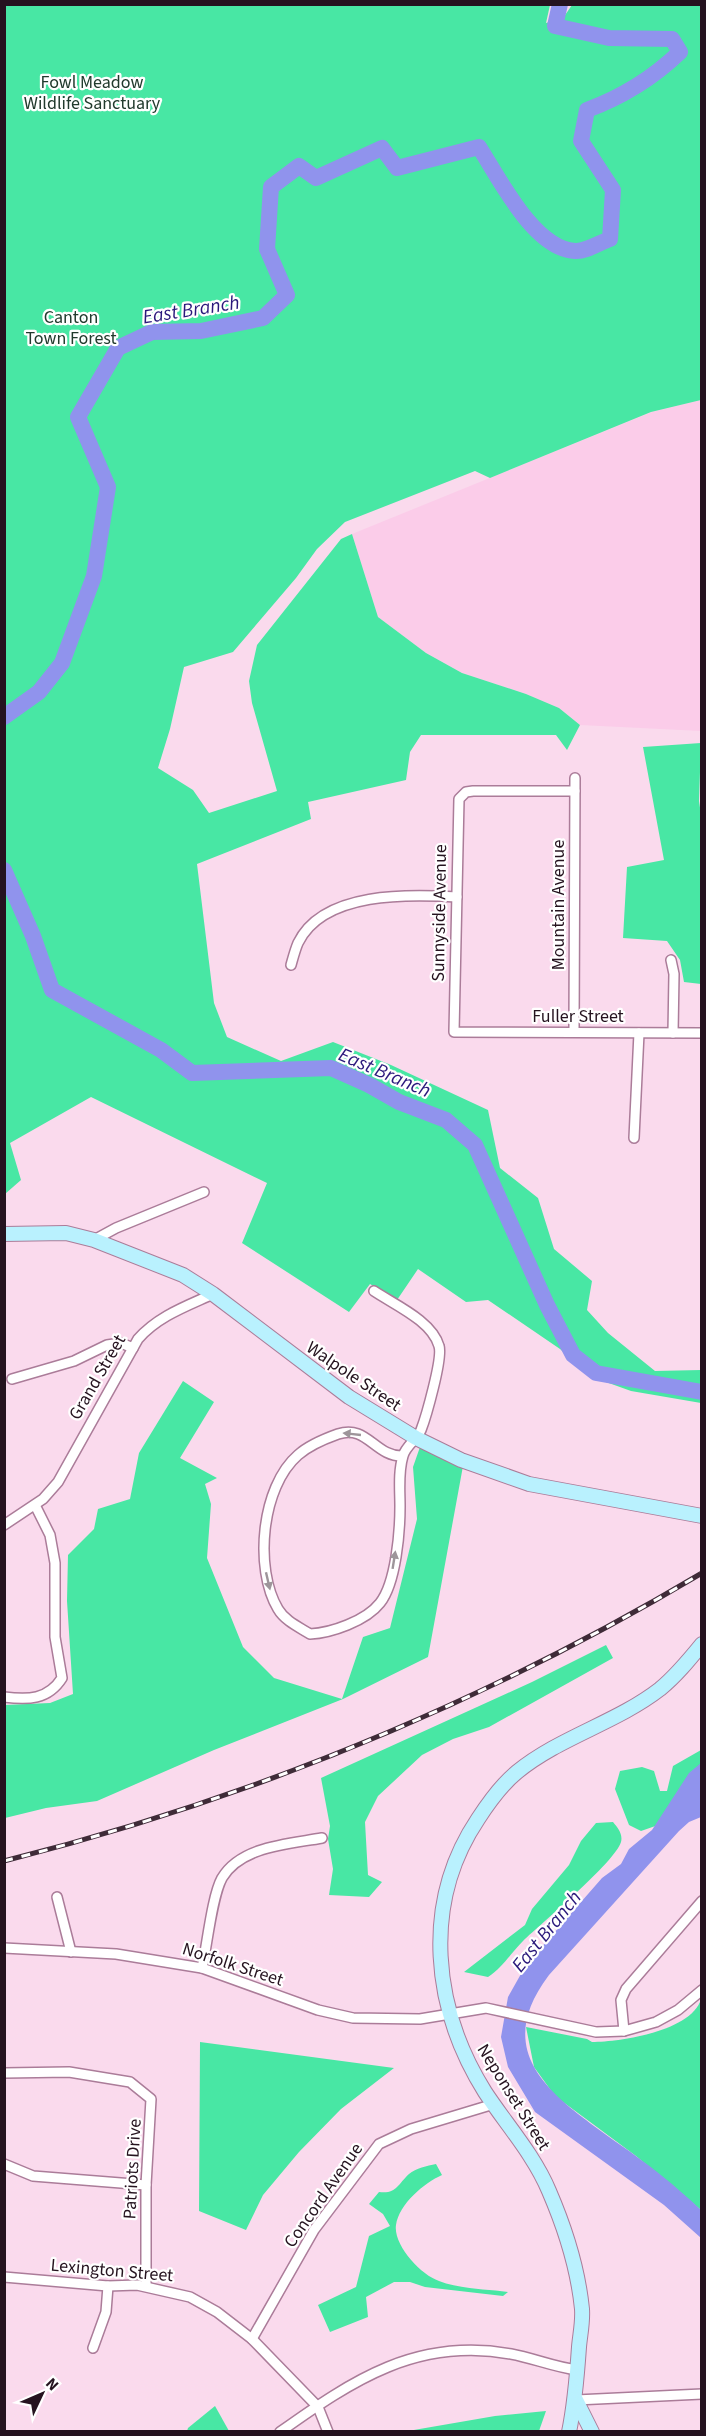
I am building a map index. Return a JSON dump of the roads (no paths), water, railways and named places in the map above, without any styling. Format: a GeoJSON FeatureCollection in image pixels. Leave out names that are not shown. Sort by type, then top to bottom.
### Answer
{"type":"FeatureCollection","features":[{"type":"Feature","properties":{"kind":"main road","name":"Walpole Street"},"geometry":{"type":"LineString","coordinates":[[4,1234],[66,1233],[94,1240],[183,1275],[213,1294],[349,1397],[416,1438],[461,1460],[529,1484],[702,1516]]}},
{"type":"Feature","properties":{"kind":"main road","name":"Neponset Street"},"geometry":{"type":"LineString","coordinates":[[569,2432],[576,2400],[582,2313],[578,2284],[563,2226],[548,2189],[467,2058],[449,2014],[440,1957],[443,1904],[454,1866],[476,1822],[503,1785],[517,1772],[549,1750],[658,1690],[684,1666],[702,1644]]}},
{"type":"Feature","properties":{"kind":"main road"},"geometry":{"type":"LineString","coordinates":[[576,2400],[592,2432]]}},
{"type":"Feature","properties":{"kind":"street","name":"Mountain Avenue"},"geometry":{"type":"LineString","coordinates":[[574,1032],[575,778]]}},
{"type":"Feature","properties":{"kind":"street","name":"Sunnyside Avenue"},"geometry":{"type":"LineString","coordinates":[[454,1032],[457,804],[462,795],[473,791],[575,791]]}},
{"type":"Feature","properties":{"kind":"street"},"geometry":{"type":"LineString","coordinates":[[291,965],[299,941],[311,927],[347,904],[411,894],[457,897]]}},
{"type":"Feature","properties":{"kind":"street"},"geometry":{"type":"LineString","coordinates":[[671,960],[674,974],[673,1033]]}},
{"type":"Feature","properties":{"kind":"street","name":"Fuller Street"},"geometry":{"type":"LineString","coordinates":[[454,1032],[702,1033]]}},
{"type":"Feature","properties":{"kind":"street"},"geometry":{"type":"LineString","coordinates":[[634,1138],[639,1033]]}},
{"type":"Feature","properties":{"kind":"street"},"geometry":{"type":"LineString","coordinates":[[94,1240],[135,1220],[204,1192]]}},
{"type":"Feature","properties":{"kind":"street"},"geometry":{"type":"LineString","coordinates":[[375,1291],[423,1324],[435,1336],[441,1348],[435,1382],[421,1431],[403,1456],[399,1531],[392,1573],[383,1597],[369,1612],[354,1620],[324,1633],[310,1634],[279,1611],[266,1570],[266,1524],[269,1505],[278,1484],[298,1455],[340,1433],[357,1433],[391,1456],[403,1456]]}},
{"type":"Feature","properties":{"kind":"street","name":"Grand Street"},"geometry":{"type":"LineString","coordinates":[[4,1525],[35,1505],[58,1482],[146,1329],[157,1321],[213,1294]]}},
{"type":"Feature","properties":{"kind":"street"},"geometry":{"type":"LineString","coordinates":[[12,1379],[74,1361],[107,1345],[121,1343],[133,1348]]}},
{"type":"Feature","properties":{"kind":"street"},"geometry":{"type":"LineString","coordinates":[[4,1697],[22,1699],[43,1697],[57,1687],[62,1678],[56,1637],[56,1563],[50,1535],[35,1505]]}},
{"type":"Feature","properties":{"kind":"street"},"geometry":{"type":"LineString","coordinates":[[202,1968],[223,1878],[239,1861],[254,1853],[322,1838]]}},
{"type":"Feature","properties":{"kind":"street"},"geometry":{"type":"LineString","coordinates":[[57,1897],[72,1952]]}},
{"type":"Feature","properties":{"kind":"street"},"geometry":{"type":"LineString","coordinates":[[624,2031],[621,2000],[626,1989],[702,1901]]}},
{"type":"Feature","properties":{"kind":"street","name":"Norfolk Street"},"geometry":{"type":"LineString","coordinates":[[4,1948],[160,1959],[202,1968],[338,2015],[420,2019],[478,2008],[495,2009],[581,2030],[624,2031],[666,2018],[702,1990]]}},
{"type":"Feature","properties":{"kind":"street","name":"Patriots Drive"},"geometry":{"type":"LineString","coordinates":[[4,2073],[69,2072],[130,2082],[151,2099],[146,2184],[146,2286]]}},
{"type":"Feature","properties":{"kind":"street","name":"Concord Avenue"},"geometry":{"type":"LineString","coordinates":[[252,2338],[314,2230],[379,2144],[411,2129],[494,2104]]}},
{"type":"Feature","properties":{"kind":"street"},"geometry":{"type":"LineString","coordinates":[[4,2164],[18,2172],[33,2176],[146,2184]]}},
{"type":"Feature","properties":{"kind":"street","name":"Lexington Street"},"geometry":{"type":"LineString","coordinates":[[4,2277],[108,2286],[146,2286],[190,2296],[217,2312],[252,2338],[318,2407]]}},
{"type":"Feature","properties":{"kind":"street"},"geometry":{"type":"LineString","coordinates":[[93,2348],[106,2312],[108,2286]]}},
{"type":"Feature","properties":{"kind":"street"},"geometry":{"type":"LineString","coordinates":[[280,2432],[379,2368],[426,2355],[473,2351],[511,2354],[560,2368],[577,2370]]}},
{"type":"Feature","properties":{"kind":"street"},"geometry":{"type":"LineString","coordinates":[[576,2400],[702,2394]]}},
{"type":"Feature","properties":{"kind":"street"},"geometry":{"type":"LineString","coordinates":[[318,2407],[328,2432]]}},
{"type":"Feature","properties":{"kind":"water"},"geometry":{"type":"Polygon","coordinates":[[[701,1763],[701,1817],[689,1822],[679,1831],[549,1975],[532,2004],[525,2030],[528,2053],[538,2074],[554,2093],[574,2111],[662,2176],[701,2210],[701,2238],[664,2205],[535,2112],[508,2067],[501,2037],[508,1997],[526,1965],[602,1878],[621,1864],[629,1849],[652,1830],[689,1773],[701,1763]]]}},
{"type":"Feature","properties":{"kind":"waterway","name":"East Branch"},"geometry":{"type":"LineString","coordinates":[[4,717],[39,692],[62,663],[94,576],[108,487],[78,417],[118,348],[152,332],[201,331],[263,318],[287,295],[267,249],[271,187],[299,166],[316,178],[382,148],[397,168],[479,147],[519,210],[546,238],[560,247],[575,251],[610,239],[613,190],[581,141],[587,110],[636,86],[680,52],[672,39],[609,38],[555,26],[560,4]]}},
{"type":"Feature","properties":{"kind":"waterway","name":"East Branch"},"geometry":{"type":"LineString","coordinates":[[4,870],[33,936],[52,990],[161,1050],[192,1073],[331,1068],[399,1102],[446,1120],[475,1145],[547,1305],[573,1355],[596,1373],[702,1392]]}},
{"type":"Feature","properties":{"kind":"railway"},"geometry":{"type":"LineString","coordinates":[[4,1861],[186,1808],[275,1777],[364,1742],[450,1705],[536,1664],[702,1573]]}},
{"type":"Feature","properties":{"kind":"park label","name":"Fowl Meadow Wildlife Sanctuary"},"geometry":{"type":"Point","coordinates":[92,92]}},
{"type":"Feature","properties":{"kind":"park label","name":"Canton Town Forest"},"geometry":{"type":"Point","coordinates":[71,327]}}]}
